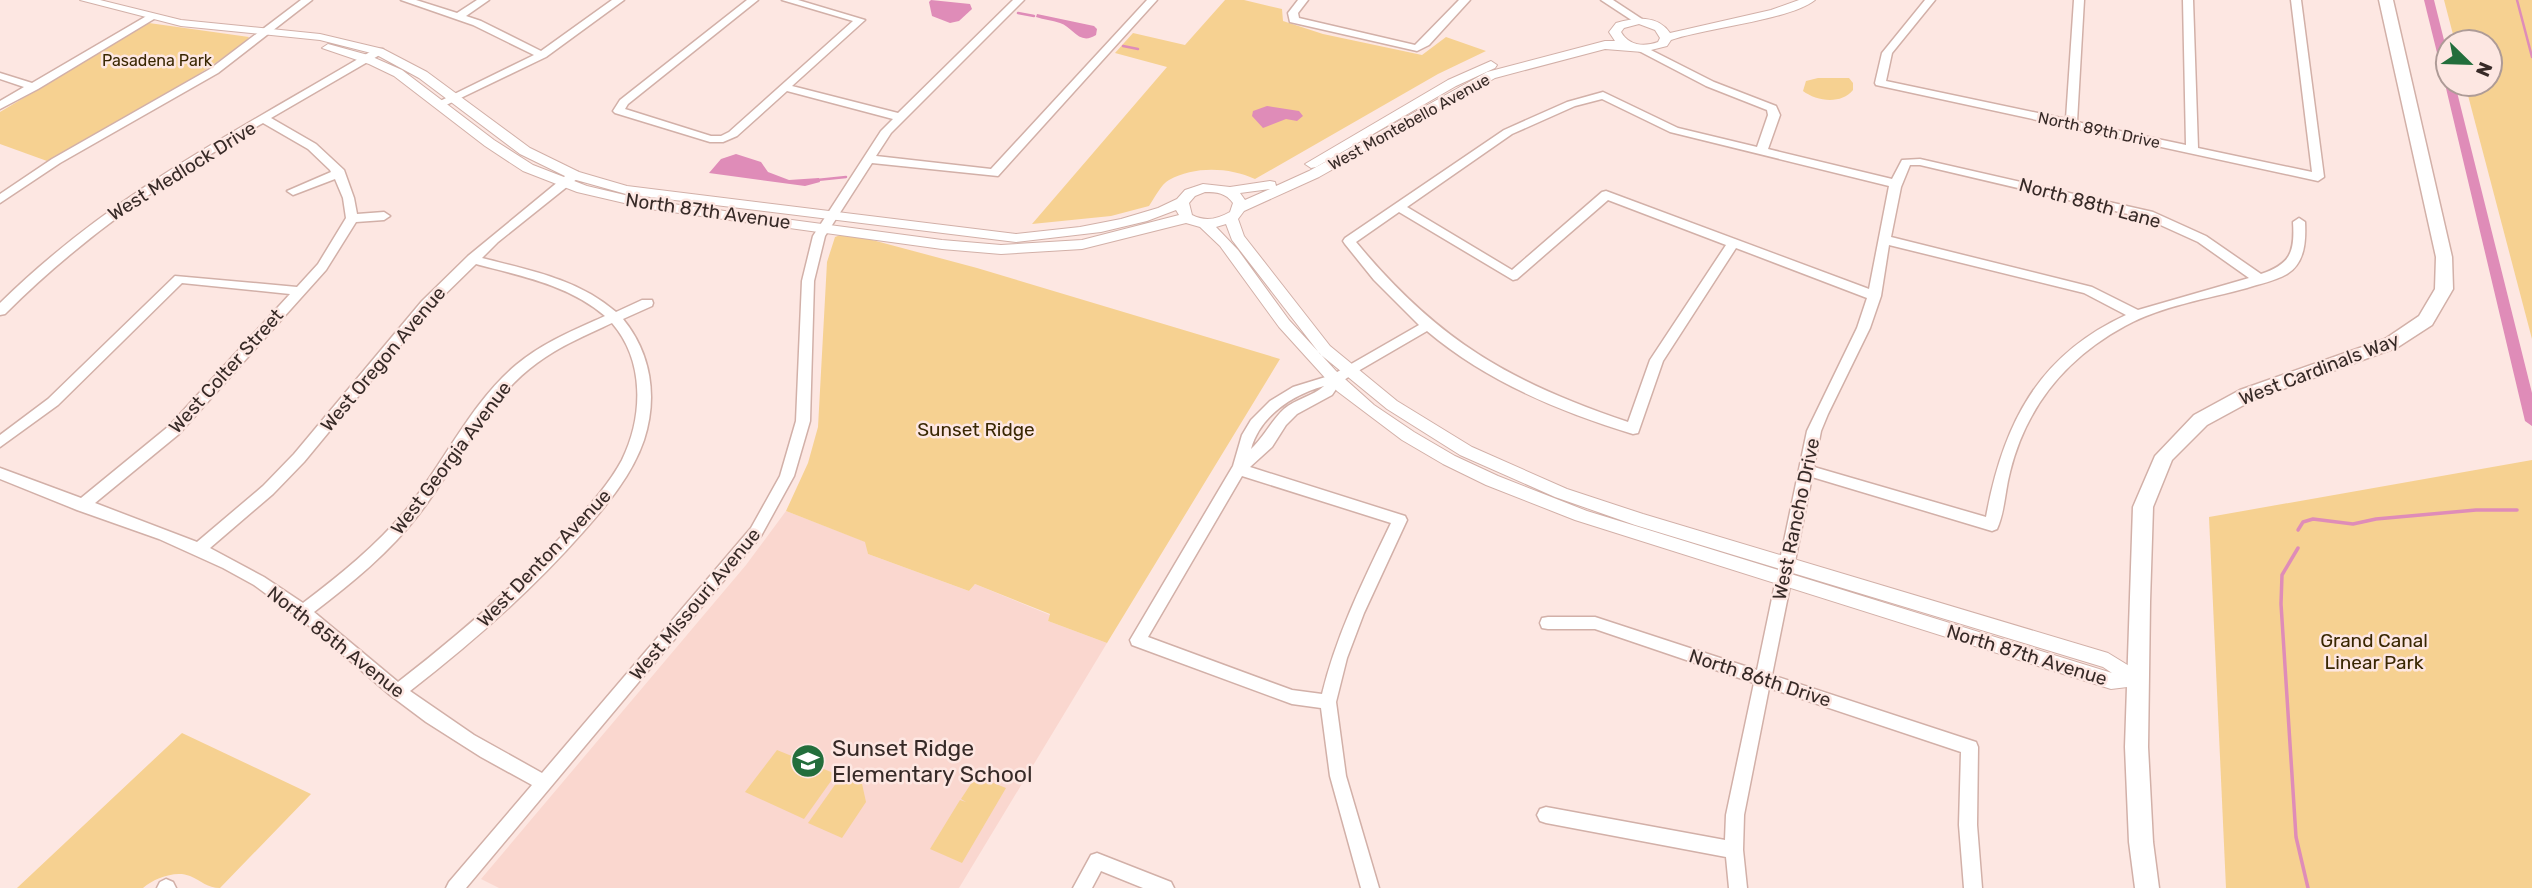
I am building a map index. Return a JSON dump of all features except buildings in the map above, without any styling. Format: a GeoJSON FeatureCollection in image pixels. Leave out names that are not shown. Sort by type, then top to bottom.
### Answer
{"type":"FeatureCollection","features":[{"type":"Feature","properties":{"kind":"main road","name":"West Cardinals Way"},"geometry":{"type":"LineString","coordinates":[[2147,888],[2140,842],[2138,680],[2143,508],[2148,484],[2178,441],[2204,418],[2236,399],[2288,378],[2404,339],[2429,317],[2444,290],[2444,257],[2386,0]]}},
{"type":"Feature","properties":{"kind":"street","name":"North 87th Avenue"},"geometry":{"type":"LineString","coordinates":[[86,0],[150,17],[265,33],[283,32],[330,39],[379,51],[410,66],[525,151],[569,179]]}},
{"type":"Feature","properties":{"kind":"street"},"geometry":{"type":"LineString","coordinates":[[0,199],[56,162],[203,78],[307,0]]}},
{"type":"Feature","properties":{"kind":"street"},"geometry":{"type":"LineString","coordinates":[[406,0],[460,16],[542,55]]}},
{"type":"Feature","properties":{"kind":"street"},"geometry":{"type":"LineString","coordinates":[[460,16],[484,0]]}},
{"type":"Feature","properties":{"kind":"street"},"geometry":{"type":"LineString","coordinates":[[440,105],[542,55],[619,0]]}},
{"type":"Feature","properties":{"kind":"street"},"geometry":{"type":"LineString","coordinates":[[753,0],[624,103],[619,111],[710,139],[723,139],[733,134],[860,20],[818,3],[787,0]]}},
{"type":"Feature","properties":{"kind":"street","name":"West Missouri Avenue"},"geometry":{"type":"LineString","coordinates":[[455,888],[745,548],[780,492],[793,460],[803,421],[808,281],[814,252],[829,221],[899,117],[1019,0]]}},
{"type":"Feature","properties":{"kind":"street"},"geometry":{"type":"LineString","coordinates":[[870,159],[994,173],[1152,0]]}},
{"type":"Feature","properties":{"kind":"street"},"geometry":{"type":"LineString","coordinates":[[1303,0],[1293,13],[1294,20],[1417,48],[1425,43],[1465,0]]}},
{"type":"Feature","properties":{"kind":"street"},"geometry":{"type":"LineString","coordinates":[[1609,3],[1640,21],[1658,27],[1779,0]]}},
{"type":"Feature","properties":{"kind":"street"},"geometry":{"type":"LineString","coordinates":[[1643,49],[1809,0]]}},
{"type":"Feature","properties":{"kind":"street","name":"North 89th Drive"},"geometry":{"type":"LineString","coordinates":[[1929,0],[1887,53],[1880,83],[2318,177],[2296,0]]}},
{"type":"Feature","properties":{"kind":"street"},"geometry":{"type":"LineString","coordinates":[[2071,124],[2079,0]]}},
{"type":"Feature","properties":{"kind":"street"},"geometry":{"type":"LineString","coordinates":[[2188,0],[2192,150]]}},
{"type":"Feature","properties":{"kind":"street"},"geometry":{"type":"LineString","coordinates":[[1609,3],[1625,45]]}},
{"type":"Feature","properties":{"kind":"street"},"geometry":{"type":"LineString","coordinates":[[0,106],[150,17]]}},
{"type":"Feature","properties":{"kind":"street","name":"West Montebello Avenue"},"geometry":{"type":"LineString","coordinates":[[1229,191],[1266,186],[1287,177],[1477,70],[1640,21]]}},
{"type":"Feature","properties":{"kind":"street"},"geometry":{"type":"LineString","coordinates":[[1658,27],[1676,65]]}},
{"type":"Feature","properties":{"kind":"street","name":"North 87th Avenue"},"geometry":{"type":"LineString","coordinates":[[265,33],[274,38],[337,50],[398,73],[500,152],[536,173],[569,179],[641,203],[1016,238],[1055,235],[1127,223],[1182,202]]}},
{"type":"Feature","properties":{"kind":"street","name":"West Montebello Avenue"},"geometry":{"type":"LineString","coordinates":[[1235,213],[1305,179],[1491,75],[1605,45],[1643,49]]}},
{"type":"Feature","properties":{"kind":"street"},"geometry":{"type":"LineString","coordinates":[[1643,49],[1710,84],[1772,108],[1774,115],[1761,152]]}},
{"type":"Feature","properties":{"kind":"street","name":"West Medlock Drive"},"geometry":{"type":"LineString","coordinates":[[0,311],[59,254],[109,215],[163,178],[379,51]]}},
{"type":"Feature","properties":{"kind":"street"},"geometry":{"type":"LineString","coordinates":[[0,76],[34,87]]}},
{"type":"Feature","properties":{"kind":"street"},"geometry":{"type":"LineString","coordinates":[[786,88],[899,117]]}},
{"type":"Feature","properties":{"kind":"street"},"geometry":{"type":"LineString","coordinates":[[1733,244],[1657,360],[1633,429],[1572,409],[1509,381],[1448,343],[1374,274],[1349,241],[1508,131],[1571,103],[1603,95],[1674,130],[1896,184]]}},
{"type":"Feature","properties":{"kind":"street"},"geometry":{"type":"LineString","coordinates":[[265,119],[310,144],[340,173],[350,196],[352,218],[384,216]]}},
{"type":"Feature","properties":{"kind":"street","name":"West Rancho Drive"},"geometry":{"type":"LineString","coordinates":[[1738,888],[1734,850],[1735,815],[1814,431],[1822,407],[1875,296],[1896,184],[1906,162]]}},
{"type":"Feature","properties":{"kind":"street","name":"North 88th Lane"},"geometry":{"type":"LineString","coordinates":[[1906,162],[1920,162],[2149,215],[2202,239],[2260,280]]}},
{"type":"Feature","properties":{"kind":"street"},"geometry":{"type":"LineString","coordinates":[[293,191],[340,173]]}},
{"type":"Feature","properties":{"kind":"street","name":"West Oregon Avenue"},"geometry":{"type":"LineString","coordinates":[[198,550],[268,490],[291,466],[410,323],[472,259],[569,179]]}},
{"type":"Feature","properties":{"kind":"street"},"geometry":{"type":"LineString","coordinates":[[1203,188],[1229,191],[1238,199],[1235,213],[1205,224],[1184,214],[1182,202],[1190,193],[1203,188]]}},
{"type":"Feature","properties":{"kind":"street"},"geometry":{"type":"LineString","coordinates":[[1400,208],[1513,276],[1606,195],[1875,296]]}},
{"type":"Feature","properties":{"kind":"street","name":"North 87th Avenue"},"geometry":{"type":"LineString","coordinates":[[1235,213],[1237,237],[1369,408],[1404,432],[1485,477],[1592,519],[1784,572],[2110,681],[2138,680]]}},
{"type":"Feature","properties":{"kind":"street","name":"West Colter Street"},"geometry":{"type":"LineString","coordinates":[[82,506],[174,430],[322,267],[352,218]]}},
{"type":"Feature","properties":{"kind":"street","name":"North 87th Avenue"},"geometry":{"type":"LineString","coordinates":[[829,221],[947,245],[1025,249],[1093,242],[1143,230],[1162,222],[1189,218]]}},
{"type":"Feature","properties":{"kind":"street"},"geometry":{"type":"LineString","coordinates":[[1807,470],[1992,524],[1999,478],[2008,449],[2037,391],[2075,353],[2137,315],[2283,271],[2298,256],[2301,242],[2299,222]]}},
{"type":"Feature","properties":{"kind":"street","name":"North 87th Avenue"},"geometry":{"type":"LineString","coordinates":[[1205,224],[1225,242],[1298,340],[1342,375]]}},
{"type":"Feature","properties":{"kind":"street"},"geometry":{"type":"LineString","coordinates":[[1886,240],[2088,290],[2137,315]]}},
{"type":"Feature","properties":{"kind":"street"},"geometry":{"type":"LineString","coordinates":[[472,259],[559,282],[594,301],[616,318]]}},
{"type":"Feature","properties":{"kind":"street"},"geometry":{"type":"LineString","coordinates":[[0,442],[53,402],[179,279],[299,291]]}},
{"type":"Feature","properties":{"kind":"street"},"geometry":{"type":"LineString","coordinates":[[0,295],[15,296]]}},
{"type":"Feature","properties":{"kind":"street","name":"West Georgia Avenue"},"geometry":{"type":"LineString","coordinates":[[303,612],[351,577],[402,526],[495,394],[521,368],[539,355],[647,303]]}},
{"type":"Feature","properties":{"kind":"street","name":"West Denton Avenue"},"geometry":{"type":"LineString","coordinates":[[398,691],[458,646],[530,578],[611,490],[630,458],[639,435],[645,390],[637,349],[616,318]]}},
{"type":"Feature","properties":{"kind":"street"},"geometry":{"type":"LineString","coordinates":[[1328,702],[1292,697],[1138,640],[1239,469],[1248,436],[1259,421],[1285,398],[1317,382],[1342,375],[1427,326]]}},
{"type":"Feature","properties":{"kind":"street"},"geometry":{"type":"LineString","coordinates":[[1239,469],[1266,443],[1292,410],[1327,392],[1342,375]]}},
{"type":"Feature","properties":{"kind":"street"},"geometry":{"type":"LineString","coordinates":[[1259,421],[1276,428]]}},
{"type":"Feature","properties":{"kind":"street"},"geometry":{"type":"LineString","coordinates":[[1239,469],[1400,520],[1356,614],[1339,658],[1328,702],[1338,776],[1370,888]]}},
{"type":"Feature","properties":{"kind":"street","name":"North 85th Avenue"},"geometry":{"type":"LineString","coordinates":[[0,473],[198,550],[259,582],[303,612],[398,691],[460,738],[545,783]]}},
{"type":"Feature","properties":{"kind":"street","name":"North 86th Drive"},"geometry":{"type":"LineString","coordinates":[[1548,623],[1595,623],[1970,747],[1968,825],[1973,888]]}},
{"type":"Feature","properties":{"kind":"street"},"geometry":{"type":"LineString","coordinates":[[1546,815],[1734,850]]}},
{"type":"Feature","properties":{"kind":"street"},"geometry":{"type":"LineString","coordinates":[[1082,888],[1097,861],[1165,888]]}},
{"type":"Feature","properties":{"kind":"shaded area"},"geometry":{"type":"Polygon","coordinates":[[[929,2],[970,4],[972,9],[959,21],[950,23],[932,16],[929,2]]]}},
{"type":"Feature","properties":{"kind":"shaded area"},"geometry":{"type":"Polygon","coordinates":[[[1037,14],[1094,26],[1097,29],[1096,35],[1090,38],[1081,37],[1065,25],[1036,17],[1037,14]]]}},
{"type":"Feature","properties":{"kind":"shaded area"},"geometry":{"type":"Polygon","coordinates":[[[1267,106],[1299,111],[1303,116],[1297,121],[1286,119],[1263,128],[1252,116],[1253,111],[1267,106]]]}},
{"type":"Feature","properties":{"kind":"shaded area"},"geometry":{"type":"Polygon","coordinates":[[[736,154],[761,162],[768,172],[789,180],[819,178],[820,182],[805,186],[709,173],[721,159],[736,154]]]}},
{"type":"Feature","properties":{"kind":"shaded area","name":"Sunset Ridge Elementary School"},"geometry":{"type":"Polygon","coordinates":[[[786,511],[866,542],[868,554],[969,591],[975,584],[1050,615],[1048,621],[1107,643],[959,888],[499,888],[481,879],[746,565],[786,511]]]}},
{"type":"Feature","properties":{"kind":"green space"},"geometry":{"type":"Polygon","coordinates":[[[1225,0],[1244,0],[1282,9],[1283,21],[1323,34],[1422,55],[1446,37],[1486,51],[1438,74],[1255,179],[1223,170],[1189,172],[1166,182],[1149,206],[1111,216],[1032,224],[1167,67],[1115,53],[1133,33],[1185,45],[1225,0]]]}},
{"type":"Feature","properties":{"kind":"green space"},"geometry":{"type":"Polygon","coordinates":[[[2444,0],[2532,0],[2532,339],[2469,98],[2504,98],[2504,28],[2451,28],[2444,0]]]}},
{"type":"Feature","properties":{"kind":"green space","name":"Pasadena Park"},"geometry":{"type":"Polygon","coordinates":[[[149,23],[249,37],[246,42],[183,85],[47,161],[0,144],[0,112],[149,23]]]}},
{"type":"Feature","properties":{"kind":"green space"},"geometry":{"type":"Polygon","coordinates":[[[1818,78],[1849,78],[1853,83],[1853,90],[1835,100],[1815,97],[1803,91],[1806,81],[1818,78]]]}},
{"type":"Feature","properties":{"kind":"green space","name":"Sunset Ridge"},"geometry":{"type":"Polygon","coordinates":[[[846,233],[977,268],[1280,359],[1107,643],[1048,621],[1050,614],[975,584],[969,591],[868,554],[865,542],[786,511],[808,463],[818,427],[827,262],[835,237],[846,233]]]}},
{"type":"Feature","properties":{"kind":"green space","name":"Grand Canal Linear Park"},"geometry":{"type":"Polygon","coordinates":[[[2532,460],[2532,888],[2226,888],[2209,517],[2532,460]]]}},
{"type":"Feature","properties":{"kind":"green space"},"geometry":{"type":"Polygon","coordinates":[[[182,733],[311,794],[220,888],[178,874],[159,878],[143,888],[17,888],[182,733]]]}},
{"type":"Feature","properties":{"kind":"green space"},"geometry":{"type":"Polygon","coordinates":[[[777,750],[836,774],[804,819],[745,792],[777,750]]]}},
{"type":"Feature","properties":{"kind":"green space"},"geometry":{"type":"Polygon","coordinates":[[[844,772],[861,779],[866,802],[842,838],[808,823],[844,772]]]}},
{"type":"Feature","properties":{"kind":"green space"},"geometry":{"type":"Polygon","coordinates":[[[976,776],[1006,788],[962,863],[930,849],[960,800],[966,802],[961,799],[976,776]]]}},
{"type":"Feature","properties":{"kind":"waterway"},"geometry":{"type":"LineString","coordinates":[[2429,0],[2436,28]]}},
{"type":"Feature","properties":{"kind":"waterway"},"geometry":{"type":"LineString","coordinates":[[2517,0],[2532,57]]}},
{"type":"Feature","properties":{"kind":"waterway"},"geometry":{"type":"LineString","coordinates":[[1018,13],[1034,16]]}},
{"type":"Feature","properties":{"kind":"waterway"},"geometry":{"type":"LineString","coordinates":[[1123,46],[1138,49]]}},
{"type":"Feature","properties":{"kind":"waterway"},"geometry":{"type":"LineString","coordinates":[[2453,98],[2532,421]]}},
{"type":"Feature","properties":{"kind":"waterway"},"geometry":{"type":"LineString","coordinates":[[817,180],[846,177]]}},
{"type":"Feature","properties":{"kind":"waterway"},"geometry":{"type":"LineString","coordinates":[[2298,530],[2303,522],[2313,519],[2353,524],[2376,519],[2476,510],[2517,510]]}},
{"type":"Feature","properties":{"kind":"waterway"},"geometry":{"type":"LineString","coordinates":[[2298,548],[2282,575],[2281,604],[2296,837],[2308,888]]}},
{"type":"Feature","properties":{"kind":"place","name":"Sunset Ridge Elementary School"},"geometry":{"type":"Point","coordinates":[808,761]}}]}
